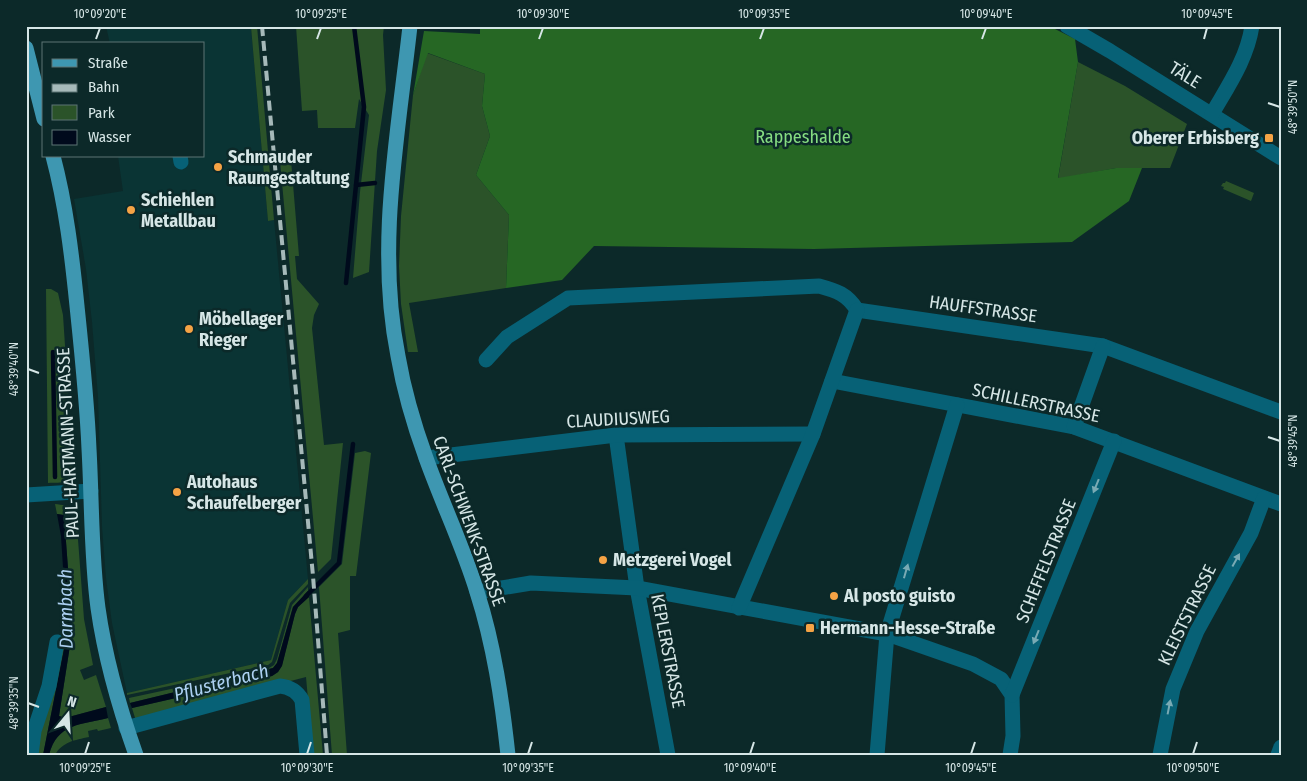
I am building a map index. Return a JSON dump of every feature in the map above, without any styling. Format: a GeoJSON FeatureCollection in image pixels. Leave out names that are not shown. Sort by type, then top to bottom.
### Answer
{"type":"FeatureCollection","features":[{"type":"Feature","properties":{"kind":"main road","name":"CARL-SCHWENK-STRASSE"},"geometry":{"type":"LineString","coordinates":[[410,26],[390,212],[388,254],[390,301],[401,373],[426,458],[477,592],[493,653],[508,755]]}},
{"type":"Feature","properties":{"kind":"main road"},"geometry":{"type":"LineString","coordinates":[[26,48],[42,111]]}},
{"type":"Feature","properties":{"kind":"main road","name":"PAUL-HARTMANN-STRASSE"},"geometry":{"type":"LineString","coordinates":[[53,158],[64,206],[75,282],[86,403],[93,550],[98,607],[105,649],[122,715],[136,755]]}},
{"type":"Feature","properties":{"kind":"street","name":"TÄLE"},"geometry":{"type":"LineString","coordinates":[[1067,26],[1281,158]]}},
{"type":"Feature","properties":{"kind":"street"},"geometry":{"type":"LineString","coordinates":[[1212,114],[1243,58],[1249,43],[1252,26]]}},
{"type":"Feature","properties":{"kind":"street"},"geometry":{"type":"LineString","coordinates":[[486,360],[507,337],[568,298],[819,286],[839,291],[852,302],[857,310],[813,434],[739,608]]}},
{"type":"Feature","properties":{"kind":"street","name":"HAUFFSTRASSE"},"geometry":{"type":"LineString","coordinates":[[857,310],[1103,346],[1281,412]]}},
{"type":"Feature","properties":{"kind":"street"},"geometry":{"type":"LineString","coordinates":[[1074,427],[1103,346]]}},
{"type":"Feature","properties":{"kind":"street","name":"SCHILLERSTRASSE"},"geometry":{"type":"LineString","coordinates":[[832,381],[1074,427],[1281,504]]}},
{"type":"Feature","properties":{"kind":"street"},"geometry":{"type":"LineString","coordinates":[[877,755],[887,634],[957,405]]}},
{"type":"Feature","properties":{"kind":"street","name":"CLAUDIUSWEG"},"geometry":{"type":"LineString","coordinates":[[426,458],[616,435],[813,434]]}},
{"type":"Feature","properties":{"kind":"street","name":"KEPLERSTRASSE"},"geometry":{"type":"LineString","coordinates":[[616,435],[637,588],[668,755]]}},
{"type":"Feature","properties":{"kind":"street","name":"SCHEFFELSTRASSE"},"geometry":{"type":"LineString","coordinates":[[1012,695],[1114,441]]}},
{"type":"Feature","properties":{"kind":"street"},"geometry":{"type":"LineString","coordinates":[[26,495],[91,492]]}},
{"type":"Feature","properties":{"kind":"street","name":"KLEISTSTRASSE"},"geometry":{"type":"LineString","coordinates":[[1160,755],[1173,689],[1196,631],[1251,533],[1264,498]]}},
{"type":"Feature","properties":{"kind":"street"},"geometry":{"type":"LineString","coordinates":[[477,592],[531,583],[637,588],[887,634],[973,664],[1001,679],[1012,695],[1013,736],[1010,755]]}},
{"type":"Feature","properties":{"kind":"street"},"geometry":{"type":"LineString","coordinates":[[31,755],[34,731],[50,686],[57,642]]}},
{"type":"Feature","properties":{"kind":"street"},"geometry":{"type":"LineString","coordinates":[[122,715],[280,686],[286,687],[299,694],[302,700],[307,755]]}},
{"type":"Feature","properties":{"kind":"street"},"geometry":{"type":"LineString","coordinates":[[1278,755],[1281,747]]}},
{"type":"Feature","properties":{"kind":"shaded area"},"geometry":{"type":"Polygon","coordinates":[[[106,26],[251,27],[268,221],[274,220],[308,579],[288,600],[271,660],[127,693],[112,623],[106,578],[102,526],[98,397],[92,322],[86,269],[74,199],[123,191],[118,158],[205,158],[205,42],[110,42],[106,26]]]}},
{"type":"Feature","properties":{"kind":"green space"},"geometry":{"type":"Polygon","coordinates":[[[239,26],[257,26],[274,220],[268,221],[251,27],[239,28],[239,26]]]}},
{"type":"Feature","properties":{"kind":"green space"},"geometry":{"type":"Polygon","coordinates":[[[296,26],[384,26],[386,90],[377,151],[369,272],[353,278],[369,115],[359,99],[355,128],[318,128],[317,110],[302,111],[296,26]]]}},
{"type":"Feature","properties":{"kind":"green space","name":"Rappeshalde"},"geometry":{"type":"Polygon","coordinates":[[[480,26],[1049,26],[1075,39],[1078,62],[1058,178],[1116,168],[1142,168],[1129,201],[1072,242],[814,249],[594,246],[562,280],[506,288],[509,215],[476,175],[490,136],[482,106],[485,74],[428,53],[413,95],[424,31],[480,34],[480,26]]]}},
{"type":"Feature","properties":{"kind":"green space"},"geometry":{"type":"Polygon","coordinates":[[[427,53],[485,74],[482,106],[490,136],[476,175],[509,215],[506,288],[409,303],[418,352],[408,352],[401,304],[399,266],[401,216],[413,95],[427,53]]]}},
{"type":"Feature","properties":{"kind":"green space"},"geometry":{"type":"Polygon","coordinates":[[[1078,62],[1125,86],[1187,124],[1170,168],[1116,168],[1058,179],[1078,62]]]}},
{"type":"Feature","properties":{"kind":"green space"},"geometry":{"type":"Polygon","coordinates":[[[291,160],[299,256],[295,256],[297,279],[319,304],[314,315],[312,328],[324,445],[343,443],[331,559],[318,572],[280,161],[291,160]]]}},
{"type":"Feature","properties":{"kind":"green space"},"geometry":{"type":"Polygon","coordinates":[[[1226,181],[1254,193],[1251,201],[1223,189],[1224,187],[1221,186],[1226,181]]]}},
{"type":"Feature","properties":{"kind":"green space"},"geometry":{"type":"Polygon","coordinates":[[[46,289],[51,289],[58,293],[63,315],[73,468],[70,477],[65,482],[48,483],[46,289]]]}},
{"type":"Feature","properties":{"kind":"green space"},"geometry":{"type":"Polygon","coordinates":[[[365,451],[371,453],[356,576],[350,576],[350,630],[338,633],[347,755],[332,755],[319,587],[342,564],[355,453],[365,451]]]}},
{"type":"Feature","properties":{"kind":"green space"},"geometry":{"type":"Polygon","coordinates":[[[55,504],[67,506],[76,513],[84,619],[93,665],[80,670],[84,680],[96,675],[106,707],[65,718],[59,716],[72,622],[64,515],[57,514],[55,504]]]}},
{"type":"Feature","properties":{"kind":"green space"},"geometry":{"type":"Polygon","coordinates":[[[308,579],[308,584],[290,603],[272,662],[268,665],[127,695],[127,693],[271,660],[288,600],[308,579]]]}},
{"type":"Feature","properties":{"kind":"green space"},"geometry":{"type":"Polygon","coordinates":[[[308,587],[308,591],[293,607],[277,663],[273,668],[130,703],[129,698],[269,668],[274,665],[292,605],[308,587]]]}},
{"type":"Feature","properties":{"kind":"green space"},"geometry":{"type":"Polygon","coordinates":[[[309,597],[323,755],[313,755],[306,677],[136,721],[132,708],[272,676],[278,672],[282,665],[295,614],[298,607],[309,597]]]}},
{"type":"Feature","properties":{"kind":"green space"},"geometry":{"type":"Polygon","coordinates":[[[65,599],[66,639],[43,755],[36,755],[61,641],[65,599]]]}},
{"type":"Feature","properties":{"kind":"green space"},"geometry":{"type":"Polygon","coordinates":[[[108,718],[111,728],[88,731],[89,737],[69,742],[61,747],[55,755],[49,755],[58,737],[64,731],[80,724],[108,718]]]}},
{"type":"Feature","properties":{"kind":"water"},"geometry":{"type":"Polygon","coordinates":[[[57,514],[64,515],[72,622],[59,716],[65,718],[106,707],[108,718],[71,727],[58,737],[49,755],[43,755],[66,639],[61,536],[57,514]]]}},
{"type":"Feature","properties":{"kind":"water"},"geometry":{"type":"Polygon","coordinates":[[[308,591],[309,597],[298,607],[295,614],[282,666],[272,676],[132,708],[130,703],[273,668],[277,663],[293,607],[308,591]]]}},
{"type":"Feature","properties":{"kind":"waterway","name":"Pflusterbach"},"geometry":{"type":"LineString","coordinates":[[346,283],[364,107],[354,26]]}},
{"type":"Feature","properties":{"kind":"waterway"},"geometry":{"type":"LineString","coordinates":[[356,185],[375,183]]}},
{"type":"Feature","properties":{"kind":"waterway","name":"Darmbach"},"geometry":{"type":"LineString","coordinates":[[53,352],[55,477]]}},
{"type":"Feature","properties":{"kind":"waterway","name":"Pflusterbach"},"geometry":{"type":"LineString","coordinates":[[306,596],[339,563],[353,444]]}},
{"type":"Feature","properties":{"kind":"railway"},"geometry":{"type":"LineString","coordinates":[[262,26],[313,576],[327,755]]}},
{"type":"Feature","properties":{"kind":"place","name":"Oberer Erbisberg"},"geometry":{"type":"Point","coordinates":[1269,138]}},
{"type":"Feature","properties":{"kind":"place","name":"Schmauder Raumgestaltung"},"geometry":{"type":"Point","coordinates":[218,167]}},
{"type":"Feature","properties":{"kind":"place","name":"Schiehlen Metallbau"},"geometry":{"type":"Point","coordinates":[131,210]}},
{"type":"Feature","properties":{"kind":"place","name":"Möbellager Rieger"},"geometry":{"type":"Point","coordinates":[189,329]}},
{"type":"Feature","properties":{"kind":"place","name":"Autohaus Schaufelberger"},"geometry":{"type":"Point","coordinates":[177,492]}},
{"type":"Feature","properties":{"kind":"place","name":"Metzgerei Vogel"},"geometry":{"type":"Point","coordinates":[603,560]}},
{"type":"Feature","properties":{"kind":"place","name":"Al posto guisto"},"geometry":{"type":"Point","coordinates":[834,596]}},
{"type":"Feature","properties":{"kind":"place","name":"Hermann-Hesse-Straße"},"geometry":{"type":"Point","coordinates":[810,628]}}]}
